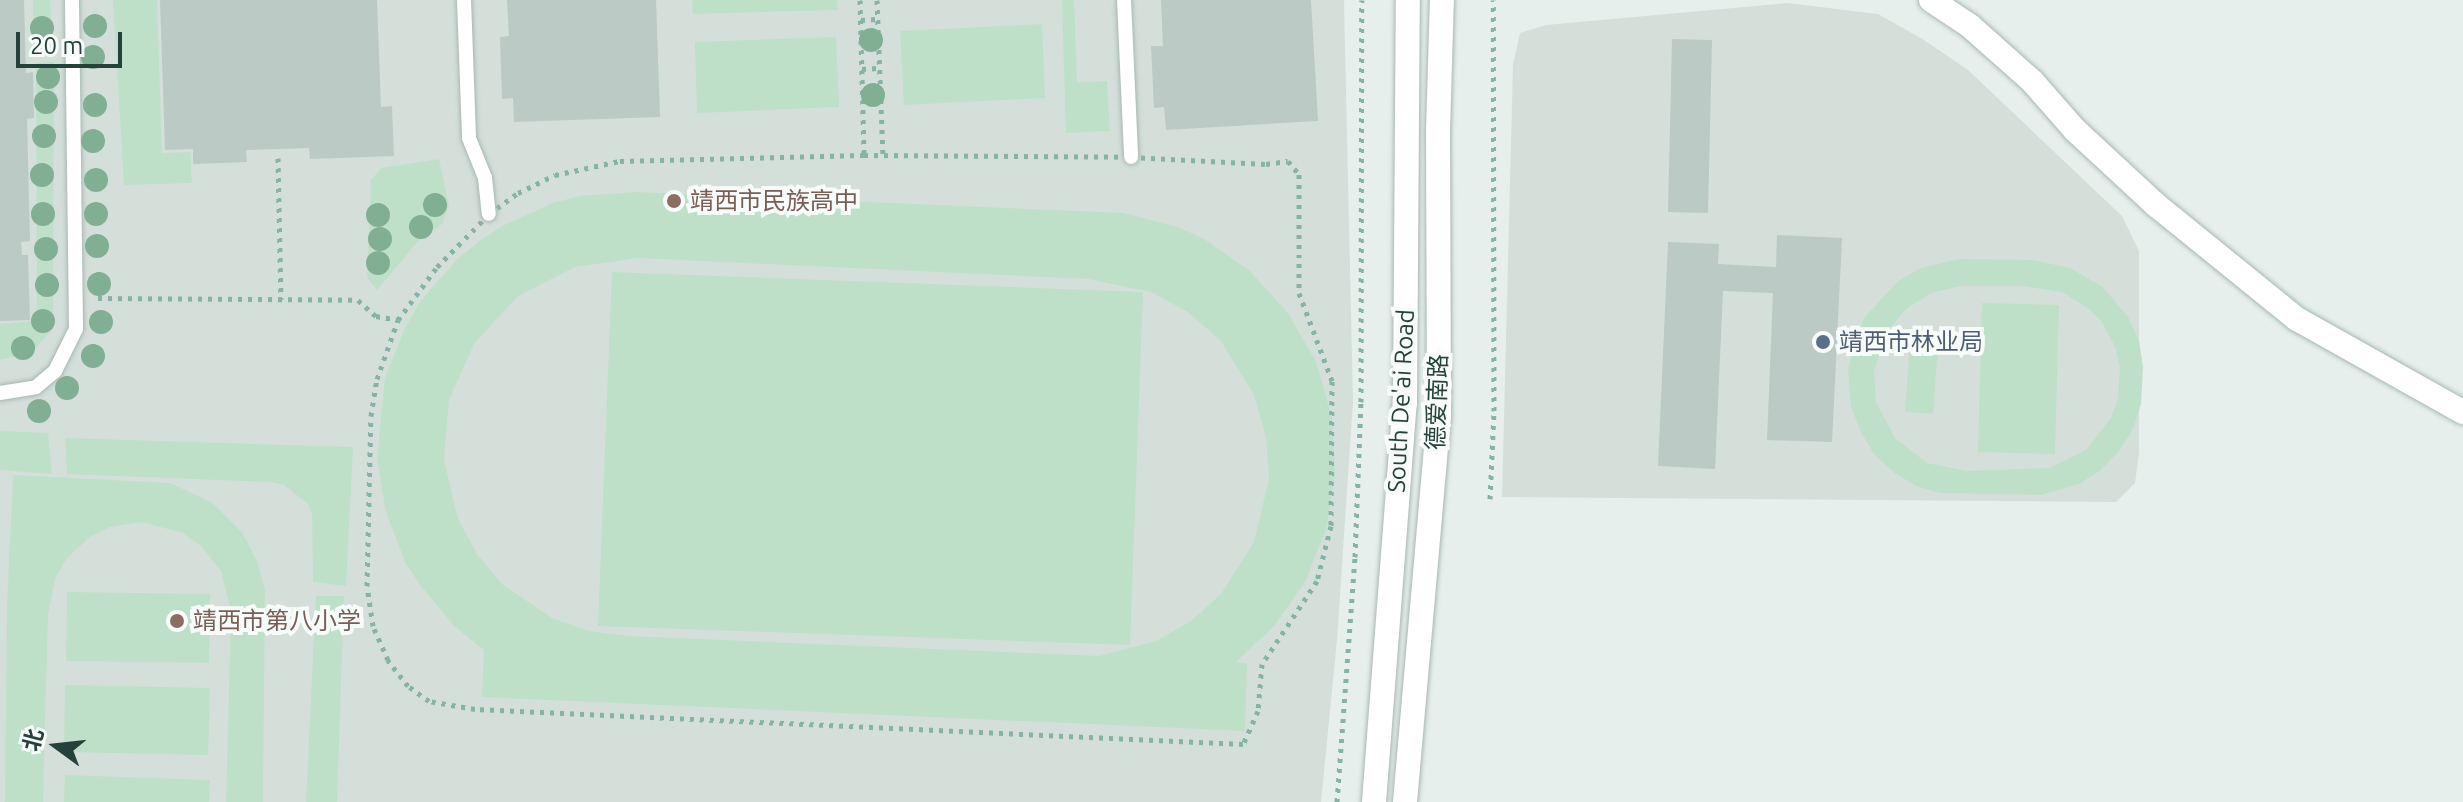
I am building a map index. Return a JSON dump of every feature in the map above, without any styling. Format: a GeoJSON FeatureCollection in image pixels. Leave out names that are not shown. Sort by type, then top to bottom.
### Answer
{"type":"FeatureCollection","features":[{"type":"Feature","properties":{"kind":"main road","name":"South De'ai Road"},"geometry":{"type":"LineString","coordinates":[[1374,802],[1405,403],[1408,0]]}},
{"type":"Feature","properties":{"kind":"main road","name":"德爱南路"},"geometry":{"type":"LineString","coordinates":[[1405,802],[1439,417],[1438,131],[1442,0]]}},
{"type":"Feature","properties":{"kind":"main road"},"geometry":{"type":"LineString","coordinates":[[1931,0],[1970,26],[2032,81],[2075,130],[2156,205],[2297,319],[2463,412]]}},
{"type":"Feature","properties":{"kind":"lane"},"geometry":{"type":"LineString","coordinates":[[0,393],[36,387],[55,371],[68,351],[76,329],[72,0]]}},
{"type":"Feature","properties":{"kind":"lane"},"geometry":{"type":"LineString","coordinates":[[464,0],[469,138],[485,178],[489,214]]}},
{"type":"Feature","properties":{"kind":"lane"},"geometry":{"type":"LineString","coordinates":[[1124,0],[1131,157]]}},
{"type":"Feature","properties":{"kind":"path"},"geometry":{"type":"LineString","coordinates":[[860,0],[864,155]]}},
{"type":"Feature","properties":{"kind":"path"},"geometry":{"type":"LineString","coordinates":[[877,0],[883,154]]}},
{"type":"Feature","properties":{"kind":"path"},"geometry":{"type":"LineString","coordinates":[[1337,802],[1355,557],[1361,402],[1362,0]]}},
{"type":"Feature","properties":{"kind":"path"},"geometry":{"type":"LineString","coordinates":[[1490,499],[1494,411],[1493,0]]}},
{"type":"Feature","properties":{"kind":"path"},"geometry":{"type":"LineString","coordinates":[[861,20],[878,19]]}},
{"type":"Feature","properties":{"kind":"path"},"geometry":{"type":"LineString","coordinates":[[862,69],[878,68]]}},
{"type":"Feature","properties":{"kind":"path"},"geometry":{"type":"LineString","coordinates":[[864,155],[1131,157],[1241,163],[1288,161],[1299,174],[1299,293],[1332,381],[1331,526],[1317,581],[1262,664],[1258,711],[1243,744],[475,709],[429,701],[408,686],[388,660],[373,626],[367,586],[371,416],[377,379],[398,320],[437,267],[489,214],[518,193],[555,175],[620,161],[864,155]]}},
{"type":"Feature","properties":{"kind":"path"},"geometry":{"type":"LineString","coordinates":[[278,158],[281,299]]}},
{"type":"Feature","properties":{"kind":"path"},"geometry":{"type":"LineString","coordinates":[[77,298],[358,300],[376,316],[398,320]]}},
{"type":"Feature","properties":{"kind":"shaded area","name":"靖西市民族高中"},"geometry":{"type":"Polygon","coordinates":[[[0,0],[1344,0],[1353,401],[1337,640],[1321,802],[0,802],[0,0]]]}},
{"type":"Feature","properties":{"kind":"shaded area","name":"靖西市林业局"},"geometry":{"type":"Polygon","coordinates":[[[1787,3],[1878,14],[1924,40],[1968,70],[2122,216],[2139,251],[2139,453],[2135,483],[2116,502],[1502,497],[1513,65],[1520,33],[1546,25],[1787,3]]]}},
{"type":"Feature","properties":{"kind":"green space"},"geometry":{"type":"Polygon","coordinates":[[[33,0],[50,0],[52,39],[34,40],[33,0]]]}},
{"type":"Feature","properties":{"kind":"green space"},"geometry":{"type":"Polygon","coordinates":[[[113,0],[157,0],[162,153],[190,152],[192,183],[124,185],[113,0]]]}},
{"type":"Feature","properties":{"kind":"green space"},"geometry":{"type":"Polygon","coordinates":[[[692,0],[837,0],[838,10],[693,14],[692,0]]]}},
{"type":"Feature","properties":{"kind":"green space"},"geometry":{"type":"Polygon","coordinates":[[[1062,0],[1074,0],[1077,82],[1107,81],[1110,131],[1066,133],[1062,0]]]}},
{"type":"Feature","properties":{"kind":"green space"},"geometry":{"type":"Polygon","coordinates":[[[1042,24],[1045,98],[904,105],[900,31],[1042,24]]]}},
{"type":"Feature","properties":{"kind":"green space"},"geometry":{"type":"Polygon","coordinates":[[[836,37],[839,107],[697,113],[695,42],[836,37]]]}},
{"type":"Feature","properties":{"kind":"green space"},"geometry":{"type":"Polygon","coordinates":[[[54,62],[53,329],[32,352],[0,360],[0,324],[33,321],[37,307],[36,63],[54,62]]]}},
{"type":"Feature","properties":{"kind":"green space"},"geometry":{"type":"Polygon","coordinates":[[[439,159],[449,206],[442,224],[420,239],[377,290],[367,277],[371,180],[381,168],[439,159]]]}},
{"type":"Feature","properties":{"kind":"green space"},"geometry":{"type":"Polygon","coordinates":[[[637,192],[1123,213],[1178,227],[1204,239],[1250,271],[1288,313],[1316,362],[1332,417],[1335,474],[1326,529],[1305,582],[1274,626],[1236,662],[1247,664],[1245,731],[482,697],[484,650],[454,626],[420,585],[405,562],[386,512],[377,459],[385,378],[405,328],[419,303],[456,260],[502,226],[553,203],[580,196],[637,192]],[[638,258],[575,267],[518,296],[474,344],[449,400],[444,460],[458,519],[477,554],[502,584],[552,618],[589,631],[629,636],[1099,656],[1156,641],[1191,621],[1221,594],[1254,542],[1269,479],[1266,437],[1254,395],[1221,341],[1188,312],[1151,292],[1088,279],[638,258]]]}},
{"type":"Feature","properties":{"kind":"green space"},"geometry":{"type":"Polygon","coordinates":[[[1959,259],[2033,260],[2070,268],[2103,287],[2128,317],[2139,341],[2143,366],[2141,404],[2133,429],[2119,451],[2101,470],[2079,484],[2041,495],[1940,493],[1916,486],[1893,472],[1874,454],[1851,407],[1848,368],[1864,318],[1898,281],[1921,268],[1959,259]],[[1961,286],[1931,293],[1906,309],[1887,332],[1874,371],[1876,402],[1895,438],[1927,463],[1967,471],[2049,468],[2086,450],[2111,418],[2118,399],[2120,369],[2116,349],[2102,322],[2088,308],[2062,292],[2023,286],[1961,286]]]}},
{"type":"Feature","properties":{"kind":"green space"},"geometry":{"type":"Polygon","coordinates":[[[612,272],[1143,292],[1130,645],[598,626],[612,272]]]}},
{"type":"Feature","properties":{"kind":"green space"},"geometry":{"type":"Polygon","coordinates":[[[1982,303],[2059,305],[2055,454],[1978,452],[1982,303]]]}},
{"type":"Feature","properties":{"kind":"green space"},"geometry":{"type":"Polygon","coordinates":[[[1910,342],[1938,344],[1933,414],[1905,412],[1910,342]]]}},
{"type":"Feature","properties":{"kind":"green space"},"geometry":{"type":"Polygon","coordinates":[[[0,431],[48,433],[52,474],[0,470],[0,431]]]}},
{"type":"Feature","properties":{"kind":"green space"},"geometry":{"type":"Polygon","coordinates":[[[65,438],[353,447],[346,586],[313,582],[312,514],[308,504],[284,485],[67,474],[65,438]]]}},
{"type":"Feature","properties":{"kind":"green space"},"geometry":{"type":"Polygon","coordinates":[[[13,475],[170,483],[211,502],[243,534],[257,561],[265,590],[263,802],[226,802],[231,612],[221,571],[201,546],[183,533],[142,522],[110,527],[90,537],[67,558],[56,577],[48,614],[43,802],[5,802],[7,605],[13,475]]]}},
{"type":"Feature","properties":{"kind":"green space"},"geometry":{"type":"Polygon","coordinates":[[[67,592],[210,594],[209,663],[66,661],[67,592]]]}},
{"type":"Feature","properties":{"kind":"green space"},"geometry":{"type":"Polygon","coordinates":[[[316,596],[344,596],[337,802],[306,802],[316,596]]]}},
{"type":"Feature","properties":{"kind":"green space"},"geometry":{"type":"Polygon","coordinates":[[[65,685],[210,688],[208,755],[64,752],[65,685]]]}},
{"type":"Feature","properties":{"kind":"green space"},"geometry":{"type":"Polygon","coordinates":[[[65,775],[210,780],[209,802],[64,802],[65,775]]]}},
{"type":"Feature","properties":{"kind":"building"},"geometry":{"type":"Polygon","coordinates":[[[0,0],[24,0],[26,73],[33,72],[34,118],[27,119],[30,241],[21,242],[22,255],[28,255],[30,320],[0,321],[0,0]]]}},
{"type":"Feature","properties":{"kind":"building"},"geometry":{"type":"Polygon","coordinates":[[[160,0],[377,0],[381,107],[392,106],[394,156],[310,159],[309,148],[246,150],[247,162],[193,164],[193,149],[165,150],[160,0]]]}},
{"type":"Feature","properties":{"kind":"building"},"geometry":{"type":"Polygon","coordinates":[[[507,0],[656,0],[660,117],[514,122],[513,98],[502,99],[500,37],[509,36],[507,0]]]}},
{"type":"Feature","properties":{"kind":"building"},"geometry":{"type":"Polygon","coordinates":[[[1161,0],[1311,0],[1318,121],[1166,130],[1164,107],[1154,108],[1151,46],[1163,46],[1161,0]]]}},
{"type":"Feature","properties":{"kind":"building"},"geometry":{"type":"Polygon","coordinates":[[[1672,39],[1712,40],[1708,213],[1668,212],[1672,39]]]}},
{"type":"Feature","properties":{"kind":"building"},"geometry":{"type":"Polygon","coordinates":[[[1777,235],[1842,238],[1832,442],[1767,440],[1773,293],[1723,291],[1715,469],[1658,466],[1668,242],[1719,244],[1718,264],[1776,267],[1777,235]]]}},
{"type":"Feature","properties":{"kind":"place","name":"靖西市民族高中"},"geometry":{"type":"Point","coordinates":[674,201]}},
{"type":"Feature","properties":{"kind":"place","name":"靖西市林业局"},"geometry":{"type":"Point","coordinates":[1823,342]}},
{"type":"Feature","properties":{"kind":"place","name":"靖西市第八小学"},"geometry":{"type":"Point","coordinates":[177,621]}}]}
